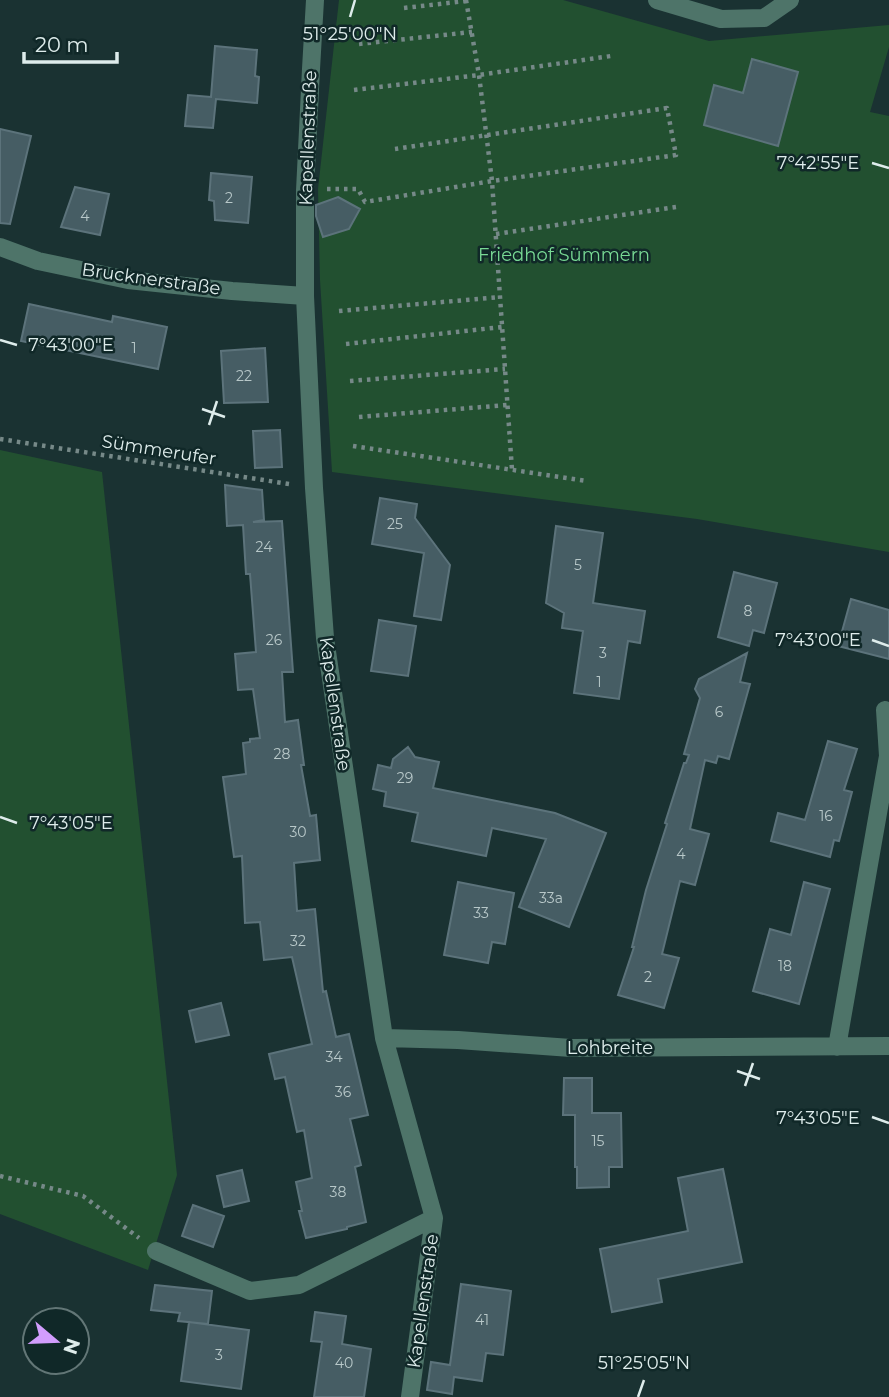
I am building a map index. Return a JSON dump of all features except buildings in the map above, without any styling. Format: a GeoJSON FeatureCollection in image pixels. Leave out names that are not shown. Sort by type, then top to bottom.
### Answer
{"type":"FeatureCollection","features":[{"type":"Feature","properties":{"kind":"street","name":"Kapellenstraße"},"geometry":{"type":"LineString","coordinates":[[316,0],[305,191],[305,296],[314,488],[325,638],[384,1038],[434,1218],[410,1397]]}},
{"type":"Feature","properties":{"kind":"street"},"geometry":{"type":"LineString","coordinates":[[657,0],[721,19],[764,18],[790,0]]}},
{"type":"Feature","properties":{"kind":"street","name":"Brucknerstraße"},"geometry":{"type":"LineString","coordinates":[[0,247],[38,261],[128,280],[305,296]]}},
{"type":"Feature","properties":{"kind":"street"},"geometry":{"type":"LineString","coordinates":[[837,1047],[888,756],[885,710]]}},
{"type":"Feature","properties":{"kind":"street","name":"Lohbreite"},"geometry":{"type":"LineString","coordinates":[[384,1038],[571,1048],[889,1046]]}},
{"type":"Feature","properties":{"kind":"street"},"geometry":{"type":"LineString","coordinates":[[156,1251],[250,1291],[299,1285],[434,1218]]}},
{"type":"Feature","properties":{"kind":"path"},"geometry":{"type":"LineString","coordinates":[[404,8],[466,0],[479,75],[492,181],[512,470]]}},
{"type":"Feature","properties":{"kind":"path"},"geometry":{"type":"LineString","coordinates":[[359,44],[472,32]]}},
{"type":"Feature","properties":{"kind":"path"},"geometry":{"type":"LineString","coordinates":[[354,90],[611,56]]}},
{"type":"Feature","properties":{"kind":"path"},"geometry":{"type":"LineString","coordinates":[[305,191],[358,188],[365,202],[676,155],[667,108],[395,149]]}},
{"type":"Feature","properties":{"kind":"path"},"geometry":{"type":"LineString","coordinates":[[496,234],[676,207]]}},
{"type":"Feature","properties":{"kind":"path"},"geometry":{"type":"LineString","coordinates":[[339,310],[500,297]]}},
{"type":"Feature","properties":{"kind":"path"},"geometry":{"type":"LineString","coordinates":[[346,344],[502,327]]}},
{"type":"Feature","properties":{"kind":"path"},"geometry":{"type":"LineString","coordinates":[[350,381],[505,369]]}},
{"type":"Feature","properties":{"kind":"path"},"geometry":{"type":"LineString","coordinates":[[359,417],[507,405]]}},
{"type":"Feature","properties":{"kind":"path","name":"Sümmerufer"},"geometry":{"type":"LineString","coordinates":[[0,439],[314,488]]}},
{"type":"Feature","properties":{"kind":"path"},"geometry":{"type":"LineString","coordinates":[[353,446],[587,481]]}},
{"type":"Feature","properties":{"kind":"path"},"geometry":{"type":"LineString","coordinates":[[0,1176],[83,1196],[156,1251]]}},
{"type":"Feature","properties":{"kind":"green space","name":"Friedhof Sümmern"},"geometry":{"type":"Polygon","coordinates":[[[339,0],[563,0],[709,41],[889,25],[889,47],[870,112],[889,116],[889,552],[697,519],[332,472],[320,280],[318,189],[339,0]]]}},
{"type":"Feature","properties":{"kind":"green space"},"geometry":{"type":"Polygon","coordinates":[[[0,450],[102,472],[177,1175],[148,1270],[0,1214],[0,450]]]}}]}
